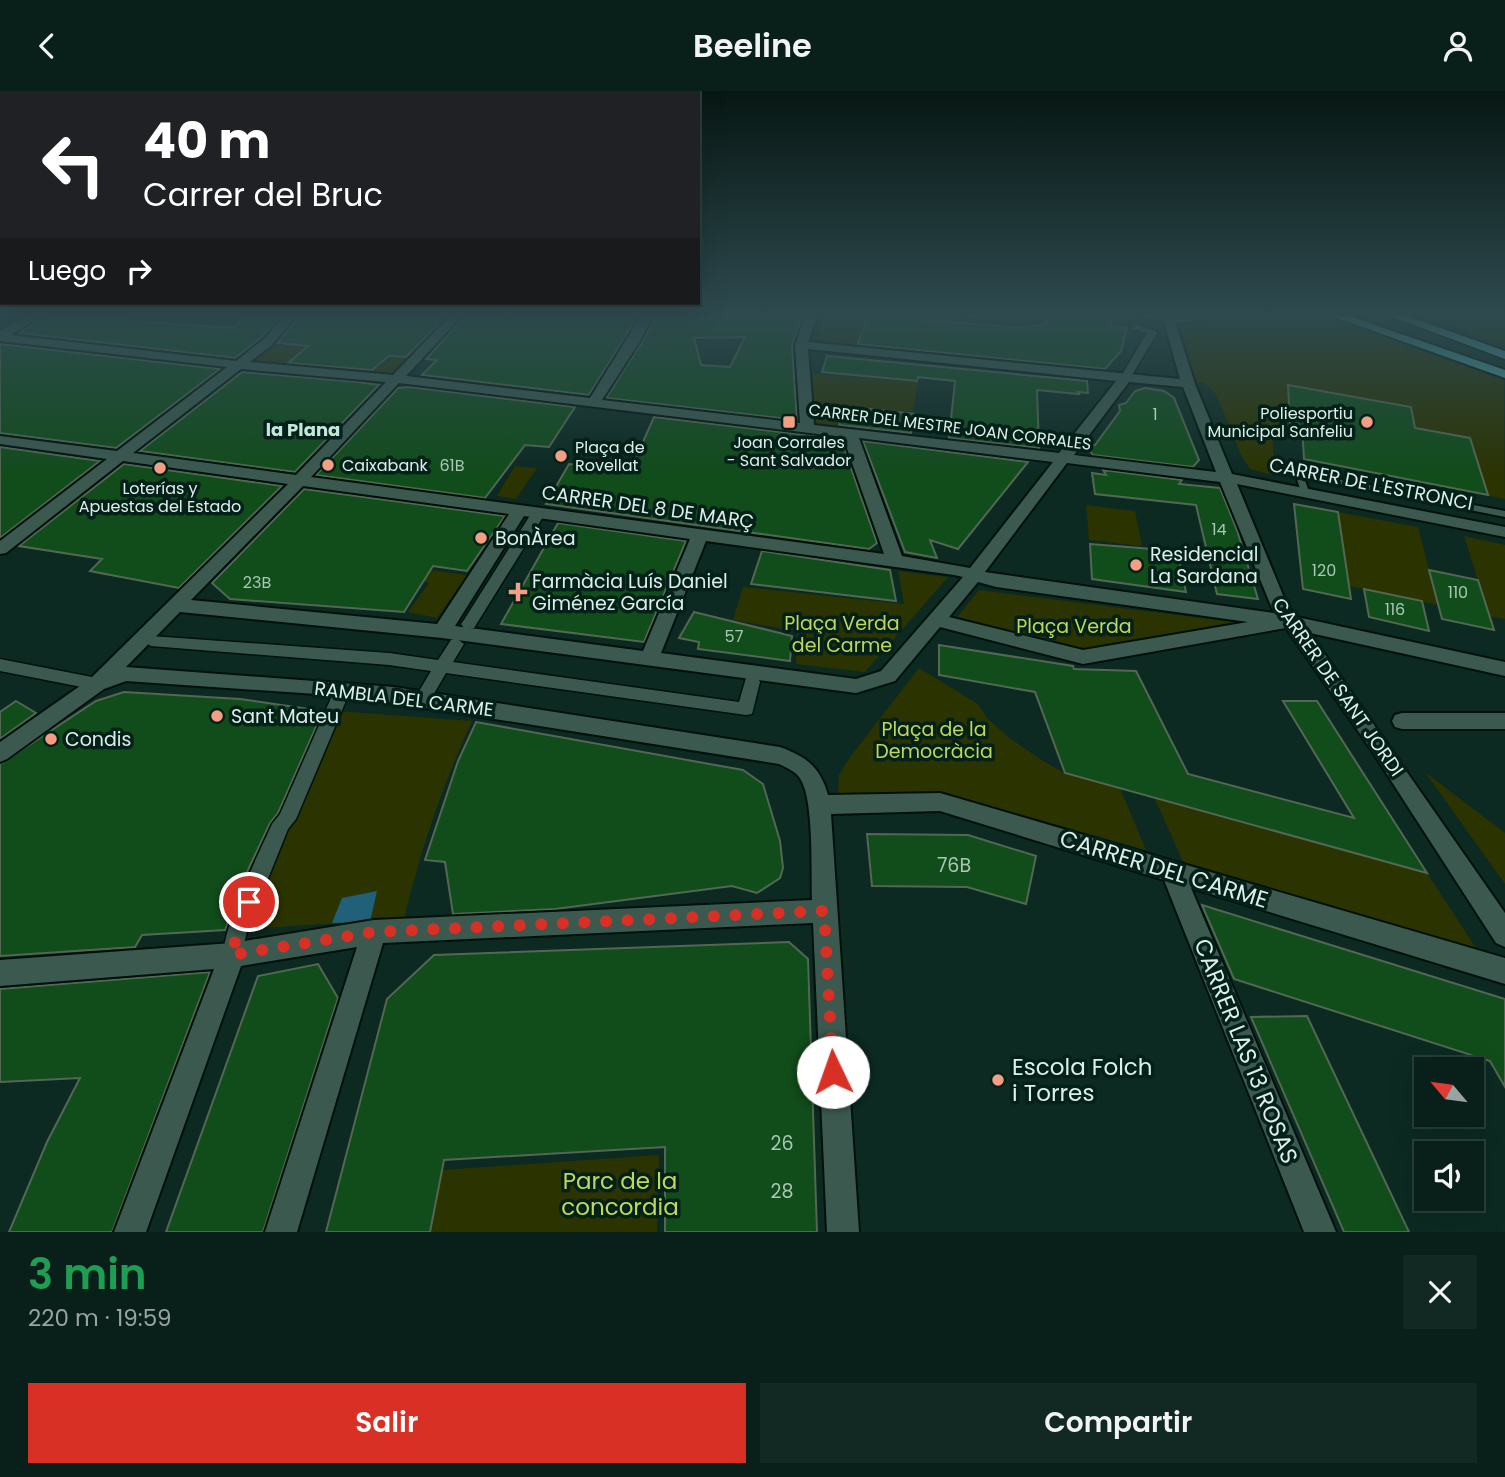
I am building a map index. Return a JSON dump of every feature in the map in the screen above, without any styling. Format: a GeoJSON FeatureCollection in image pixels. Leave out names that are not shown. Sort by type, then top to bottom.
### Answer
{"type":"FeatureCollection","features":[{"type":"Feature","properties":{"kind":"street"},"geometry":{"type":"LineString","coordinates":[[0,549],[234,369]]}},
{"type":"Feature","properties":{"kind":"street","name":"CARRER DEL MESTRE JOAN CORRALES"},"geometry":{"type":"LineString","coordinates":[[287,369],[807,426],[1063,460],[1228,478]]}},
{"type":"Feature","properties":{"kind":"street"},"geometry":{"type":"LineString","coordinates":[[0,753],[97,684],[299,481],[404,369]]}},
{"type":"Feature","properties":{"kind":"street"},"geometry":{"type":"LineString","coordinates":[[594,402],[615,369]]}},
{"type":"Feature","properties":{"kind":"street"},"geometry":{"type":"LineString","coordinates":[[803,369],[807,426]]}},
{"type":"Feature","properties":{"kind":"street"},"geometry":{"type":"LineString","coordinates":[[1039,369],[1188,384]]}},
{"type":"Feature","properties":{"kind":"street"},"geometry":{"type":"LineString","coordinates":[[176,605],[650,657],[856,686],[878,681],[888,676],[974,575],[1130,369]]}},
{"type":"Feature","properties":{"kind":"street","name":"CARRER DE SANT JORDI"},"geometry":{"type":"LineString","coordinates":[[1184,369],[1272,593],[1377,742],[1505,935]]}},
{"type":"Feature","properties":{"kind":"street"},"geometry":{"type":"LineString","coordinates":[[849,432],[895,560]]}},
{"type":"Feature","properties":{"kind":"street","name":"CARRER DEL 8 DE MARÇ"},"geometry":{"type":"LineString","coordinates":[[0,440],[527,514],[955,569],[996,581],[1290,622],[1505,670]]}},
{"type":"Feature","properties":{"kind":"street","name":"CARRER DE L'ESTRONCI"},"geometry":{"type":"LineString","coordinates":[[1228,478],[1505,532]]}},
{"type":"Feature","properties":{"kind":"street"},"geometry":{"type":"LineString","coordinates":[[469,624],[527,514]]}},
{"type":"Feature","properties":{"kind":"street"},"geometry":{"type":"LineString","coordinates":[[449,637],[527,514]]}},
{"type":"Feature","properties":{"kind":"street"},"geometry":{"type":"LineString","coordinates":[[650,657],[700,535]]}},
{"type":"Feature","properties":{"kind":"street"},"geometry":{"type":"LineString","coordinates":[[936,620],[1083,657],[1290,622]]}},
{"type":"Feature","properties":{"kind":"street","name":"RAMBLA DEL CARME"},"geometry":{"type":"LineString","coordinates":[[426,693],[442,666],[449,637]]}},
{"type":"Feature","properties":{"kind":"street","name":"RAMBLA DEL CARME"},"geometry":{"type":"LineString","coordinates":[[151,641],[388,659],[746,709],[752,682]]}},
{"type":"Feature","properties":{"kind":"street","name":"RAMBLA DEL CARME"},"geometry":{"type":"LineString","coordinates":[[0,665],[97,684],[125,674],[343,689],[455,704],[780,756],[805,767],[812,776],[818,805]]}},
{"type":"Feature","properties":{"kind":"street"},"geometry":{"type":"LineString","coordinates":[[131,1232],[232,955],[238,928],[275,837],[281,824],[287,819],[343,689]]}},
{"type":"Feature","properties":{"kind":"street"},"geometry":{"type":"LineString","coordinates":[[1402,721],[1505,722]]}},
{"type":"Feature","properties":{"kind":"street","name":"CARRER DEL CARME"},"geometry":{"type":"LineString","coordinates":[[818,805],[940,801],[1505,971]]}},
{"type":"Feature","properties":{"kind":"street"},"geometry":{"type":"LineString","coordinates":[[818,805],[843,1232]]}},
{"type":"Feature","properties":{"kind":"street","name":"CARRER LAS 13 ROSAS"},"geometry":{"type":"LineString","coordinates":[[1172,871],[1320,1232]]}},
{"type":"Feature","properties":{"kind":"street"},"geometry":{"type":"LineString","coordinates":[[0,973],[232,955],[373,932],[824,911]]}},
{"type":"Feature","properties":{"kind":"street"},"geometry":{"type":"LineString","coordinates":[[281,1232],[373,932]]}},
{"type":"Feature","properties":{"kind":"lane"},"geometry":{"type":"LineString","coordinates":[[1305,492],[1299,473],[1505,514]]}},
{"type":"Feature","properties":{"kind":"green space"},"geometry":{"type":"Polygon","coordinates":[[[308,369],[402,369],[394,378],[308,369]]]}},
{"type":"Feature","properties":{"kind":"green space","name":"Poliesportiu Municipal Sanfeliu"},"geometry":{"type":"Polygon","coordinates":[[[1192,369],[1475,369],[1504,380],[1505,499],[1304,459],[1301,433],[1271,428],[1276,476],[1250,469],[1241,455],[1217,396],[1205,383],[1196,382],[1192,369]]]}},
{"type":"Feature","properties":{"kind":"green space"},"geometry":{"type":"Polygon","coordinates":[[[813,374],[918,382],[913,412],[842,405],[836,427],[811,424],[813,374]]]}},
{"type":"Feature","properties":{"kind":"green space"},"geometry":{"type":"Polygon","coordinates":[[[515,466],[537,468],[516,499],[497,496],[515,466]]]}},
{"type":"Feature","properties":{"kind":"green space"},"geometry":{"type":"Polygon","coordinates":[[[1086,505],[1135,511],[1142,546],[1089,540],[1086,505]]]}},
{"type":"Feature","properties":{"kind":"green space"},"geometry":{"type":"Polygon","coordinates":[[[1338,512],[1418,527],[1438,605],[1349,586],[1338,512]]]}},
{"type":"Feature","properties":{"kind":"green space"},"geometry":{"type":"Polygon","coordinates":[[[1464,536],[1505,545],[1505,619],[1489,616],[1464,536]]]}},
{"type":"Feature","properties":{"kind":"green space"},"geometry":{"type":"Polygon","coordinates":[[[430,570],[467,575],[437,618],[408,612],[429,583],[422,581],[430,570]]]}},
{"type":"Feature","properties":{"kind":"green space","name":"Plaça Verda del Carme"},"geometry":{"type":"Polygon","coordinates":[[[898,571],[948,577],[865,672],[796,664],[797,631],[733,620],[743,587],[904,604],[898,571]]]}},
{"type":"Feature","properties":{"kind":"green space","name":"Plaça Verda"},"geometry":{"type":"Polygon","coordinates":[[[979,590],[1249,624],[1075,651],[953,622],[979,590]]]}},
{"type":"Feature","properties":{"kind":"green space","name":"Plaça de la Democràcia"},"geometry":{"type":"Polygon","coordinates":[[[919,668],[978,704],[987,718],[1008,737],[1043,761],[1065,773],[1120,788],[1146,850],[940,793],[838,795],[839,775],[850,757],[919,668]]]}},
{"type":"Feature","properties":{"kind":"green space"},"geometry":{"type":"Polygon","coordinates":[[[336,711],[472,721],[433,818],[404,919],[247,929],[285,825],[336,711]]]}},
{"type":"Feature","properties":{"kind":"green space"},"geometry":{"type":"Polygon","coordinates":[[[1425,772],[1505,833],[1505,884],[1425,772]]]}},
{"type":"Feature","properties":{"kind":"green space"},"geometry":{"type":"Polygon","coordinates":[[[1154,797],[1427,873],[1478,951],[1185,866],[1154,797]]]}},
{"type":"Feature","properties":{"kind":"green space","name":"Parc de la concordia"},"geometry":{"type":"Polygon","coordinates":[[[659,1155],[657,1232],[428,1232],[442,1170],[659,1155]]]}},
{"type":"Feature","properties":{"kind":"water"},"geometry":{"type":"Polygon","coordinates":[[[377,891],[370,922],[332,923],[342,898],[377,891]]]}},
{"type":"Feature","properties":{"kind":"building"},"geometry":{"type":"Polygon","coordinates":[[[0,369],[220,369],[116,448],[0,433],[0,369]]]}},
{"type":"Feature","properties":{"kind":"building"},"geometry":{"type":"Polygon","coordinates":[[[428,369],[605,369],[589,395],[422,375],[428,369]]]}},
{"type":"Feature","properties":{"kind":"building"},"geometry":{"type":"Polygon","coordinates":[[[624,369],[794,369],[797,420],[606,398],[624,369]]]}},
{"type":"Feature","properties":{"kind":"building"},"geometry":{"type":"Polygon","coordinates":[[[823,369],[965,369],[1087,381],[1088,393],[1037,390],[1039,448],[949,438],[955,381],[918,377],[917,381],[822,372],[823,369]]]}},
{"type":"Feature","properties":{"kind":"building"},"geometry":{"type":"Polygon","coordinates":[[[242,372],[379,385],[295,472],[140,451],[242,372]]]}},
{"type":"Feature","properties":{"kind":"building"},"geometry":{"type":"Polygon","coordinates":[[[1288,385],[1411,407],[1415,428],[1470,438],[1488,495],[1304,459],[1302,426],[1290,424],[1288,385]]]}},
{"type":"Feature","properties":{"kind":"building"},"geometry":{"type":"Polygon","coordinates":[[[410,387],[575,407],[549,447],[525,445],[485,498],[316,475],[398,388],[410,387]]]}},
{"type":"Feature","properties":{"kind":"building"},"geometry":{"type":"Polygon","coordinates":[[[1145,388],[1164,391],[1174,398],[1199,460],[1193,467],[1093,455],[1088,448],[1095,445],[1120,411],[1119,405],[1126,403],[1135,391],[1145,388]]]}},
{"type":"Feature","properties":{"kind":"building"},"geometry":{"type":"Polygon","coordinates":[[[844,406],[914,414],[911,433],[839,425],[844,406]]]}},
{"type":"Feature","properties":{"kind":"building"},"geometry":{"type":"Polygon","coordinates":[[[654,417],[841,439],[877,543],[869,549],[546,504],[569,464],[603,467],[606,459],[634,462],[654,417]]]}},
{"type":"Feature","properties":{"kind":"building"},"geometry":{"type":"Polygon","coordinates":[[[863,441],[1028,462],[958,549],[930,540],[937,558],[905,552],[863,441]]]}},
{"type":"Feature","properties":{"kind":"building"},"geometry":{"type":"Polygon","coordinates":[[[0,447],[100,461],[0,538],[0,447]]]}},
{"type":"Feature","properties":{"kind":"building"},"geometry":{"type":"Polygon","coordinates":[[[124,464],[282,486],[179,588],[90,571],[102,559],[19,546],[124,464]]]}},
{"type":"Feature","properties":{"kind":"building"},"geometry":{"type":"Polygon","coordinates":[[[1103,470],[1182,480],[1179,484],[1220,488],[1237,530],[1258,599],[1217,594],[1196,505],[1095,494],[1092,473],[1106,475],[1103,470]]]}},
{"type":"Feature","properties":{"kind":"building"},"geometry":{"type":"Polygon","coordinates":[[[304,489],[505,516],[467,571],[433,566],[404,612],[230,599],[212,583],[304,489]]]}},
{"type":"Feature","properties":{"kind":"building"},"geometry":{"type":"Polygon","coordinates":[[[1294,504],[1338,512],[1351,599],[1303,589],[1294,504]]]}},
{"type":"Feature","properties":{"kind":"building"},"geometry":{"type":"Polygon","coordinates":[[[558,523],[686,541],[644,642],[501,624],[558,523]]]}},
{"type":"Feature","properties":{"kind":"building","name":"Residencial La Sardana"},"geometry":{"type":"Polygon","coordinates":[[[1090,544],[1177,551],[1186,592],[1092,579],[1090,544]]]}},
{"type":"Feature","properties":{"kind":"building"},"geometry":{"type":"Polygon","coordinates":[[[762,551],[890,570],[896,601],[751,584],[762,551]]]}},
{"type":"Feature","properties":{"kind":"building"},"geometry":{"type":"Polygon","coordinates":[[[1429,570],[1478,580],[1494,630],[1442,619],[1429,570]]]}},
{"type":"Feature","properties":{"kind":"building"},"geometry":{"type":"Polygon","coordinates":[[[1364,589],[1422,601],[1429,631],[1369,617],[1364,589]]]}},
{"type":"Feature","properties":{"kind":"building"},"geometry":{"type":"Polygon","coordinates":[[[694,612],[792,636],[790,661],[698,649],[699,642],[679,638],[694,612]]]}},
{"type":"Feature","properties":{"kind":"building"},"geometry":{"type":"Polygon","coordinates":[[[939,645],[1073,666],[1074,669],[1136,671],[1188,774],[1354,818],[1283,701],[1317,701],[1427,873],[1065,773],[1035,692],[939,675],[939,645]]]}},
{"type":"Feature","properties":{"kind":"building"},"geometry":{"type":"Polygon","coordinates":[[[124,692],[240,699],[323,711],[278,813],[270,823],[247,872],[225,930],[142,935],[135,947],[0,956],[0,764],[96,701],[124,692]]]}},
{"type":"Feature","properties":{"kind":"building"},"geometry":{"type":"Polygon","coordinates":[[[16,701],[36,713],[0,739],[0,712],[16,701]]]}},
{"type":"Feature","properties":{"kind":"building"},"geometry":{"type":"Polygon","coordinates":[[[476,722],[743,770],[763,784],[780,841],[783,868],[780,878],[757,893],[732,886],[555,909],[453,914],[445,862],[425,860],[458,761],[476,722]]]}},
{"type":"Feature","properties":{"kind":"building"},"geometry":{"type":"Polygon","coordinates":[[[867,834],[968,835],[1036,856],[1026,904],[967,887],[872,886],[867,834]]]}},
{"type":"Feature","properties":{"kind":"building"},"geometry":{"type":"Polygon","coordinates":[[[1202,905],[1505,999],[1505,1087],[1490,1061],[1484,1057],[1234,979],[1202,905]]]}},
{"type":"Feature","properties":{"kind":"building"},"geometry":{"type":"Polygon","coordinates":[[[789,942],[808,959],[817,1232],[665,1232],[665,1147],[444,1160],[430,1232],[326,1232],[387,999],[434,955],[789,942]]]}},
{"type":"Feature","properties":{"kind":"building"},"geometry":{"type":"Polygon","coordinates":[[[318,964],[338,998],[263,1232],[166,1232],[258,976],[318,964]]]}},
{"type":"Feature","properties":{"kind":"building"},"geometry":{"type":"Polygon","coordinates":[[[210,972],[112,1232],[9,1232],[47,1142],[80,1078],[0,1082],[0,989],[210,972]]]}},
{"type":"Feature","properties":{"kind":"building"},"geometry":{"type":"Polygon","coordinates":[[[1307,1016],[1409,1232],[1344,1232],[1251,1017],[1307,1016]]]}},
{"type":"Feature","properties":{"kind":"place","name":"Joan Corrales - Sant Salvador"},"geometry":{"type":"Point","coordinates":[789,422]}},
{"type":"Feature","properties":{"kind":"place","name":"Poliesportiu Municipal Sanfeliu"},"geometry":{"type":"Point","coordinates":[1367,422]}},
{"type":"Feature","properties":{"kind":"place","name":"Plaça de Rovellat"},"geometry":{"type":"Point","coordinates":[561,456]}},
{"type":"Feature","properties":{"kind":"place","name":"Caixabank"},"geometry":{"type":"Point","coordinates":[328,465]}},
{"type":"Feature","properties":{"kind":"place","name":"Loterías y Apuestas del Estado"},"geometry":{"type":"Point","coordinates":[160,468]}},
{"type":"Feature","properties":{"kind":"place","name":"BonÀrea"},"geometry":{"type":"Point","coordinates":[481,538]}},
{"type":"Feature","properties":{"kind":"place","name":"Residencial La Sardana"},"geometry":{"type":"Point","coordinates":[1136,565]}},
{"type":"Feature","properties":{"kind":"place","name":"Farmàcia Luís Daniel Giménez García"},"geometry":{"type":"Point","coordinates":[518,592]}},
{"type":"Feature","properties":{"kind":"place","name":"Sant Mateu"},"geometry":{"type":"Point","coordinates":[217,716]}},
{"type":"Feature","properties":{"kind":"place","name":"Condis"},"geometry":{"type":"Point","coordinates":[51,739]}},
{"type":"Feature","properties":{"kind":"place","name":"Escola Folch i Torres"},"geometry":{"type":"Point","coordinates":[998,1080]}},
{"type":"Feature","properties":{"kind":"district","name":"la Plana"},"geometry":{"type":"Point","coordinates":[303,429]}},
{"type":"Feature","properties":{"kind":"route"},"geometry":{"type":"LineString","coordinates":[[249,902],[238,928],[232,955],[373,932],[824,911],[833,1072]]}}]}
